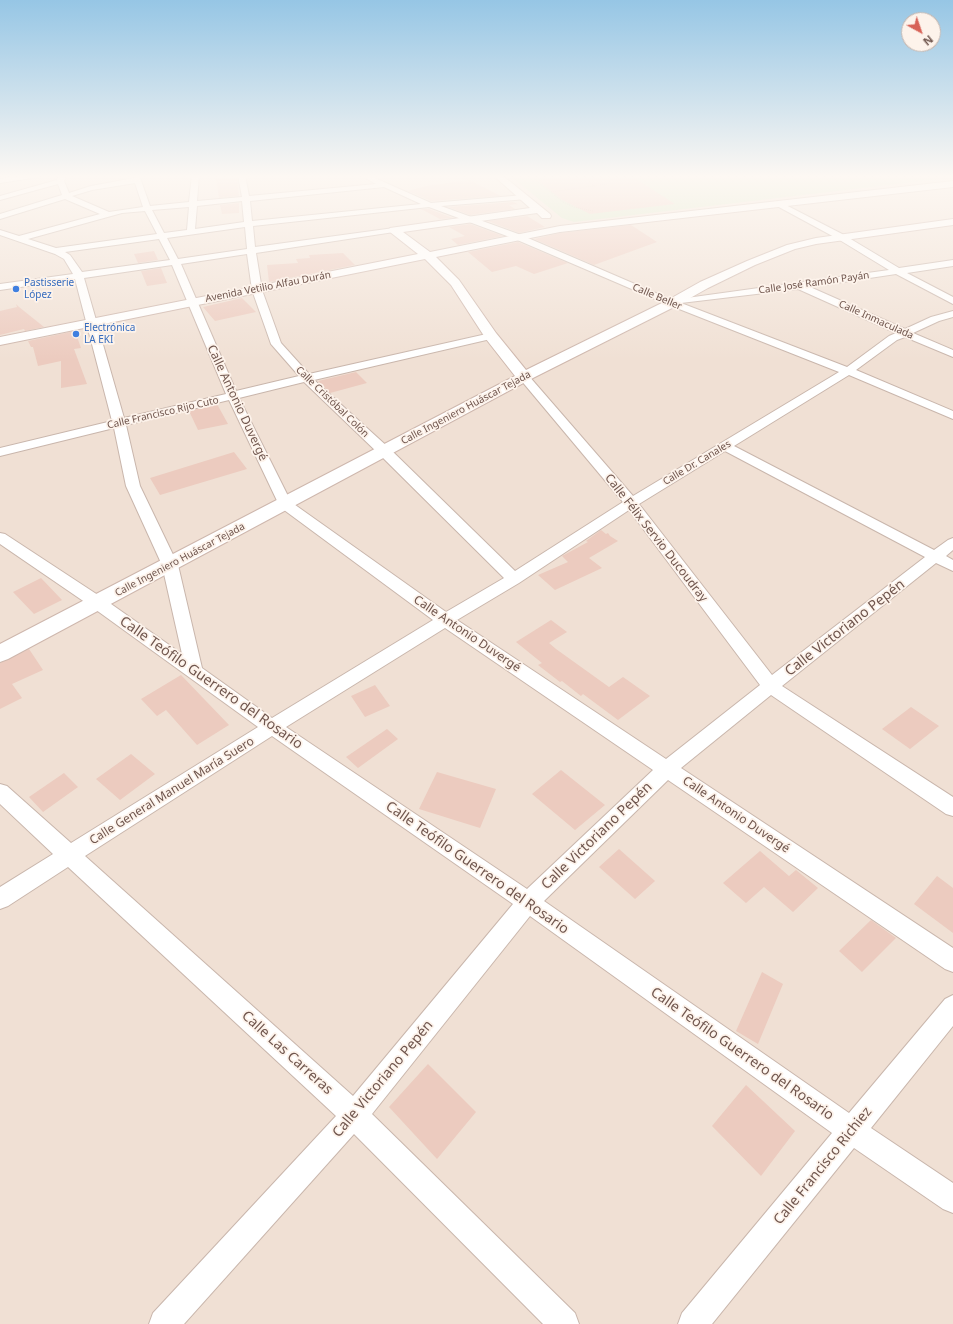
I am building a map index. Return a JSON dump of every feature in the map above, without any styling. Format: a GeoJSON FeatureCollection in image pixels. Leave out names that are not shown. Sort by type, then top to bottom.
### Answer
{"type":"FeatureCollection","features":[{"type":"Feature","properties":{"kind":"main road","name":"Calle Félix Servio Ducoudray"},"geometry":{"type":"LineString","coordinates":[[403,237],[427,255],[455,284],[491,336],[524,377]]}},
{"type":"Feature","properties":{"kind":"main road","name":"Avenida Vetilio Alfau Durán"},"geometry":{"type":"LineString","coordinates":[[0,342],[518,237]]}},
{"type":"Feature","properties":{"kind":"main road","name":"Calle Ingeniero Huáscar Tejada"},"geometry":{"type":"LineString","coordinates":[[0,654],[98,604],[524,377],[674,302],[704,285],[744,266],[792,247],[841,237]]}},
{"type":"Feature","properties":{"kind":"street"},"geometry":{"type":"LineString","coordinates":[[16,237],[55,250],[67,257],[79,276],[119,423],[133,486],[170,565],[194,672]]}},
{"type":"Feature","properties":{"kind":"street"},"geometry":{"type":"LineString","coordinates":[[6,242],[24,237]]}},
{"type":"Feature","properties":{"kind":"street"},"geometry":{"type":"LineString","coordinates":[[55,250],[149,237]]}},
{"type":"Feature","properties":{"kind":"street","name":"Calle Antonio Duvergé"},"geometry":{"type":"LineString","coordinates":[[163,237],[175,261],[233,396],[285,504],[445,620],[953,961]]}},
{"type":"Feature","properties":{"kind":"street","name":"Calle Cristóbal Colón"},"geometry":{"type":"LineString","coordinates":[[249,237],[257,290],[276,344],[306,378],[384,451],[514,579]]}},
{"type":"Feature","properties":{"kind":"street"},"geometry":{"type":"LineString","coordinates":[[0,287],[345,237]]}},
{"type":"Feature","properties":{"kind":"street","name":"Calle Beller"},"geometry":{"type":"LineString","coordinates":[[518,237],[953,415]]}},
{"type":"Feature","properties":{"kind":"street"},"geometry":{"type":"LineString","coordinates":[[841,237],[898,271],[953,301]]}},
{"type":"Feature","properties":{"kind":"street","name":"Calle José Ramón Payán"},"geometry":{"type":"LineString","coordinates":[[674,302],[799,286],[953,263]]}},
{"type":"Feature","properties":{"kind":"street","name":"Calle Inmaculada"},"geometry":{"type":"LineString","coordinates":[[799,286],[953,354]]}},
{"type":"Feature","properties":{"kind":"street","name":"Calle Dr. Canales"},"geometry":{"type":"LineString","coordinates":[[445,620],[514,579],[631,503],[848,372],[893,338],[935,319],[953,314]]}},
{"type":"Feature","properties":{"kind":"street","name":"Calle Francisco Rijo Cuto"},"geometry":{"type":"LineString","coordinates":[[0,452],[306,378],[491,336]]}},
{"type":"Feature","properties":{"kind":"street","name":"Calle Félix Servio Ducoudray"},"geometry":{"type":"LineString","coordinates":[[524,377],[631,503],[770,686],[953,808]]}},
{"type":"Feature","properties":{"kind":"street"},"geometry":{"type":"LineString","coordinates":[[724,446],[948,556]]}},
{"type":"Feature","properties":{"kind":"street","name":"Calle Teófilo Guerrero del Rosario"},"geometry":{"type":"LineString","coordinates":[[0,537],[272,727],[528,902],[852,1131],[953,1199]]}},
{"type":"Feature","properties":{"kind":"street","name":"Calle Victoriano Pepén"},"geometry":{"type":"LineString","coordinates":[[164,1324],[354,1115],[528,902],[667,769],[770,686],[948,556]]}},
{"type":"Feature","properties":{"kind":"street","name":"Calle General Manuel María Suero"},"geometry":{"type":"LineString","coordinates":[[0,899],[272,727],[445,620]]}},
{"type":"Feature","properties":{"kind":"street","name":"Calle Las Carreras"},"geometry":{"type":"LineString","coordinates":[[0,792],[354,1115],[564,1324]]}},
{"type":"Feature","properties":{"kind":"street","name":"Calle Francisco Richiez"},"geometry":{"type":"LineString","coordinates":[[693,1324],[953,1007]]}},
{"type":"Feature","properties":{"kind":"shaded area"},"geometry":{"type":"Polygon","coordinates":[[[0,237],[953,237],[953,1324],[0,1324],[0,237]]]}},
{"type":"Feature","properties":{"kind":"building"},"geometry":{"type":"Polygon","coordinates":[[[461,237],[499,237],[458,245],[451,239],[461,237]]]}},
{"type":"Feature","properties":{"kind":"building"},"geometry":{"type":"Polygon","coordinates":[[[544,237],[649,237],[657,242],[594,265],[534,239],[544,237]]]}},
{"type":"Feature","properties":{"kind":"building"},"geometry":{"type":"Polygon","coordinates":[[[518,242],[568,263],[534,274],[516,266],[492,272],[468,252],[518,242]]]}},
{"type":"Feature","properties":{"kind":"building"},"geometry":{"type":"Polygon","coordinates":[[[154,251],[158,260],[138,263],[134,254],[154,251]]]}},
{"type":"Feature","properties":{"kind":"building"},"geometry":{"type":"Polygon","coordinates":[[[343,253],[355,265],[269,282],[267,265],[298,263],[296,259],[310,258],[309,255],[343,253]]]}},
{"type":"Feature","properties":{"kind":"building"},"geometry":{"type":"Polygon","coordinates":[[[161,268],[167,283],[147,286],[141,271],[161,268]]]}},
{"type":"Feature","properties":{"kind":"building"},"geometry":{"type":"Polygon","coordinates":[[[242,298],[256,312],[215,321],[203,307],[242,298]]]}},
{"type":"Feature","properties":{"kind":"building"},"geometry":{"type":"Polygon","coordinates":[[[16,304],[44,327],[25,331],[24,329],[0,335],[0,311],[17,307],[16,304]]]}},
{"type":"Feature","properties":{"kind":"building"},"geometry":{"type":"Polygon","coordinates":[[[75,331],[81,348],[74,349],[87,384],[61,388],[61,361],[38,366],[33,347],[31,347],[28,341],[75,331]]]}},
{"type":"Feature","properties":{"kind":"building"},"geometry":{"type":"Polygon","coordinates":[[[356,372],[367,383],[330,393],[318,381],[356,372]]]}},
{"type":"Feature","properties":{"kind":"building"},"geometry":{"type":"Polygon","coordinates":[[[217,404],[228,424],[198,430],[189,411],[217,404]]]}},
{"type":"Feature","properties":{"kind":"building"},"geometry":{"type":"Polygon","coordinates":[[[234,452],[247,469],[160,495],[150,478],[234,452]]]}},
{"type":"Feature","properties":{"kind":"building"},"geometry":{"type":"Polygon","coordinates":[[[601,530],[606,534],[608,533],[618,541],[589,558],[602,568],[555,590],[538,575],[568,562],[562,556],[588,542],[586,541],[601,530]]]}},
{"type":"Feature","properties":{"kind":"building"},"geometry":{"type":"Polygon","coordinates":[[[41,578],[62,600],[34,614],[13,592],[41,578]]]}},
{"type":"Feature","properties":{"kind":"building"},"geometry":{"type":"Polygon","coordinates":[[[551,620],[567,632],[549,643],[556,649],[609,687],[623,677],[650,696],[618,720],[583,694],[581,696],[562,681],[560,682],[538,665],[542,663],[516,642],[551,620]]]}},
{"type":"Feature","properties":{"kind":"building"},"geometry":{"type":"Polygon","coordinates":[[[29,649],[43,670],[12,684],[22,698],[0,709],[0,663],[29,649]]]}},
{"type":"Feature","properties":{"kind":"building"},"geometry":{"type":"Polygon","coordinates":[[[181,675],[229,725],[197,745],[166,710],[157,716],[141,699],[181,675]]]}},
{"type":"Feature","properties":{"kind":"building"},"geometry":{"type":"Polygon","coordinates":[[[375,685],[390,706],[365,717],[351,696],[375,685]]]}},
{"type":"Feature","properties":{"kind":"building"},"geometry":{"type":"Polygon","coordinates":[[[911,707],[939,726],[910,749],[882,729],[911,707]]]}},
{"type":"Feature","properties":{"kind":"building"},"geometry":{"type":"Polygon","coordinates":[[[387,729],[398,739],[358,768],[346,757],[387,729]]]}},
{"type":"Feature","properties":{"kind":"building"},"geometry":{"type":"Polygon","coordinates":[[[131,754],[155,774],[120,800],[96,779],[131,754]]]}},
{"type":"Feature","properties":{"kind":"building"},"geometry":{"type":"Polygon","coordinates":[[[561,770],[605,805],[575,830],[532,794],[561,770]]]}},
{"type":"Feature","properties":{"kind":"building"},"geometry":{"type":"Polygon","coordinates":[[[437,772],[496,789],[480,828],[419,809],[437,772]]]}},
{"type":"Feature","properties":{"kind":"building"},"geometry":{"type":"Polygon","coordinates":[[[64,773],[78,787],[43,812],[29,797],[64,773]]]}},
{"type":"Feature","properties":{"kind":"building"},"geometry":{"type":"Polygon","coordinates":[[[619,849],[655,881],[635,899],[599,867],[619,849]]]}},
{"type":"Feature","properties":{"kind":"building"},"geometry":{"type":"Polygon","coordinates":[[[760,851],[789,876],[796,870],[818,888],[793,912],[764,887],[746,903],[723,883],[760,851]]]}},
{"type":"Feature","properties":{"kind":"building"},"geometry":{"type":"Polygon","coordinates":[[[937,876],[953,888],[953,933],[914,904],[937,876]]]}},
{"type":"Feature","properties":{"kind":"building"},"geometry":{"type":"Polygon","coordinates":[[[871,920],[896,938],[862,972],[839,951],[871,920]]]}},
{"type":"Feature","properties":{"kind":"building"},"geometry":{"type":"Polygon","coordinates":[[[762,972],[783,984],[758,1044],[736,1031],[762,972]]]}},
{"type":"Feature","properties":{"kind":"building"},"geometry":{"type":"Polygon","coordinates":[[[428,1064],[476,1112],[437,1159],[389,1107],[428,1064]]]}},
{"type":"Feature","properties":{"kind":"building"},"geometry":{"type":"Polygon","coordinates":[[[746,1085],[795,1131],[761,1176],[712,1126],[746,1085]]]}},
{"type":"Feature","properties":{"kind":"place","name":"Pastisserie López"},"geometry":{"type":"Point","coordinates":[16,289]}},
{"type":"Feature","properties":{"kind":"place","name":"Electrónica LA EKI"},"geometry":{"type":"Point","coordinates":[76,334]}}]}
